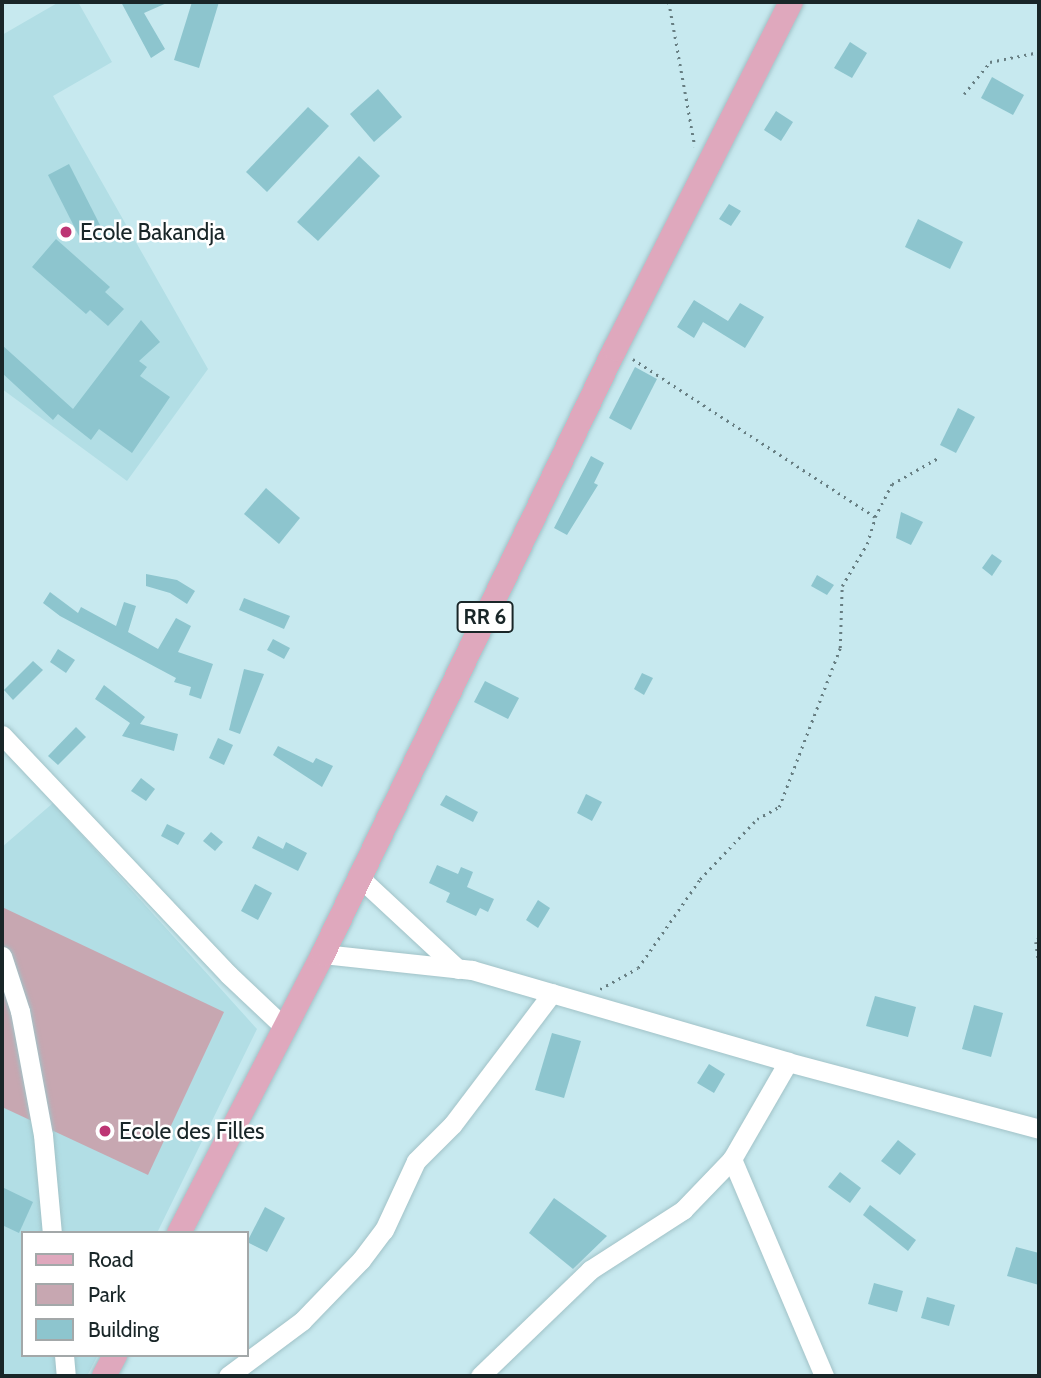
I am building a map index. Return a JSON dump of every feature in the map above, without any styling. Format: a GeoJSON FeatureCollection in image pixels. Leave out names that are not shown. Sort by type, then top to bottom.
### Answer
{"type":"FeatureCollection","features":[{"type":"Feature","properties":{"kind":"main road","name":"RR 6"},"geometry":{"type":"LineString","coordinates":[[180,1231],[323,954],[615,349],[791,2]]}},
{"type":"Feature","properties":{"kind":"main road"},"geometry":{"type":"LineString","coordinates":[[104,1376],[114,1357]]}},
{"type":"Feature","properties":{"kind":"street"},"geometry":{"type":"LineString","coordinates":[[2,735],[229,975],[285,1028]]}},
{"type":"Feature","properties":{"kind":"street"},"geometry":{"type":"LineString","coordinates":[[359,877],[458,969]]}},
{"type":"Feature","properties":{"kind":"street"},"geometry":{"type":"LineString","coordinates":[[323,954],[458,969],[1039,1129]]}},
{"type":"Feature","properties":{"kind":"street"},"geometry":{"type":"LineString","coordinates":[[2,956],[20,1012],[43,1135],[52,1231]]}},
{"type":"Feature","properties":{"kind":"street"},"geometry":{"type":"LineString","coordinates":[[228,1376],[302,1321],[361,1260],[384,1230],[416,1161],[453,1124],[552,993]]}},
{"type":"Feature","properties":{"kind":"street"},"geometry":{"type":"LineString","coordinates":[[480,1376],[590,1270],[683,1210],[732,1159],[788,1062]]}},
{"type":"Feature","properties":{"kind":"street"},"geometry":{"type":"LineString","coordinates":[[732,1159],[824,1376]]}},
{"type":"Feature","properties":{"kind":"street"},"geometry":{"type":"LineString","coordinates":[[64,1357],[66,1376]]}},
{"type":"Feature","properties":{"kind":"path"},"geometry":{"type":"LineString","coordinates":[[669,2],[701,180]]}},
{"type":"Feature","properties":{"kind":"path"},"geometry":{"type":"LineString","coordinates":[[964,94],[990,62],[1039,52]]}},
{"type":"Feature","properties":{"kind":"path"},"geometry":{"type":"LineString","coordinates":[[615,349],[668,379],[875,517]]}},
{"type":"Feature","properties":{"kind":"path"},"geometry":{"type":"LineString","coordinates":[[579,1001],[638,968],[700,879],[757,819],[779,807],[840,648],[842,586],[867,544],[875,517],[892,484],[938,458]]}},
{"type":"Feature","properties":{"kind":"path"},"geometry":{"type":"LineString","coordinates":[[1039,938],[1035,942],[1039,963]]}},
{"type":"Feature","properties":{"kind":"shaded area","name":"Ecole Bakandja"},"geometry":{"type":"Polygon","coordinates":[[[59,2],[78,2],[112,62],[53,96],[208,369],[127,481],[2,389],[2,35],[59,2]]]}},
{"type":"Feature","properties":{"kind":"shaded area","name":"Ecole des Filles"},"geometry":{"type":"Polygon","coordinates":[[[53,803],[257,1029],[158,1231],[21,1231],[21,1357],[97,1357],[87,1376],[2,1376],[2,847],[53,803]]]}},
{"type":"Feature","properties":{"kind":"green space"},"geometry":{"type":"Polygon","coordinates":[[[2,907],[224,1012],[148,1175],[2,1107],[2,907]]]}},
{"type":"Feature","properties":{"kind":"building"},"geometry":{"type":"Polygon","coordinates":[[[121,2],[169,2],[144,13],[165,49],[151,58],[121,2]]]}},
{"type":"Feature","properties":{"kind":"building"},"geometry":{"type":"Polygon","coordinates":[[[192,2],[219,2],[199,68],[174,60],[192,2]]]}},
{"type":"Feature","properties":{"kind":"building"},"geometry":{"type":"Polygon","coordinates":[[[850,42],[867,53],[852,78],[834,68],[850,42]]]}},
{"type":"Feature","properties":{"kind":"building"},"geometry":{"type":"Polygon","coordinates":[[[992,77],[1024,95],[1013,115],[981,98],[992,77]]]}},
{"type":"Feature","properties":{"kind":"building"},"geometry":{"type":"Polygon","coordinates":[[[378,89],[402,117],[374,142],[350,114],[378,89]]]}},
{"type":"Feature","properties":{"kind":"building"},"geometry":{"type":"Polygon","coordinates":[[[308,107],[329,126],[267,192],[246,172],[308,107]]]}},
{"type":"Feature","properties":{"kind":"building"},"geometry":{"type":"Polygon","coordinates":[[[776,111],[793,122],[781,141],[764,130],[776,111]]]}},
{"type":"Feature","properties":{"kind":"building"},"geometry":{"type":"Polygon","coordinates":[[[359,156],[380,176],[318,241],[297,222],[359,156]]]}},
{"type":"Feature","properties":{"kind":"building"},"geometry":{"type":"Polygon","coordinates":[[[69,164],[101,227],[80,238],[48,175],[69,164]]]}},
{"type":"Feature","properties":{"kind":"building"},"geometry":{"type":"Polygon","coordinates":[[[729,204],[741,211],[731,226],[719,219],[729,204]]]}},
{"type":"Feature","properties":{"kind":"building"},"geometry":{"type":"Polygon","coordinates":[[[918,219],[963,242],[950,269],[905,247],[918,219]]]}},
{"type":"Feature","properties":{"kind":"building"},"geometry":{"type":"Polygon","coordinates":[[[56,239],[110,287],[105,292],[124,309],[108,326],[90,310],[86,314],[32,267],[56,239]]]}},
{"type":"Feature","properties":{"kind":"building"},"geometry":{"type":"Polygon","coordinates":[[[694,300],[728,321],[740,303],[764,317],[745,348],[703,322],[694,338],[677,327],[694,300]]]}},
{"type":"Feature","properties":{"kind":"building"},"geometry":{"type":"Polygon","coordinates":[[[141,320],[160,342],[139,361],[147,367],[140,376],[170,397],[132,453],[99,429],[91,440],[58,414],[53,420],[2,373],[2,345],[73,409],[141,320]]]}},
{"type":"Feature","properties":{"kind":"building"},"geometry":{"type":"Polygon","coordinates":[[[635,367],[657,379],[631,430],[609,418],[635,367]]]}},
{"type":"Feature","properties":{"kind":"building"},"geometry":{"type":"Polygon","coordinates":[[[958,408],[975,417],[956,453],[940,445],[958,408]]]}},
{"type":"Feature","properties":{"kind":"building"},"geometry":{"type":"Polygon","coordinates":[[[591,456],[604,463],[594,483],[598,485],[567,535],[554,528],[591,456]]]}},
{"type":"Feature","properties":{"kind":"building"},"geometry":{"type":"Polygon","coordinates":[[[266,488],[300,518],[279,544],[244,514],[266,488]]]}},
{"type":"Feature","properties":{"kind":"building"},"geometry":{"type":"Polygon","coordinates":[[[901,512],[923,522],[911,545],[896,538],[901,512]]]}},
{"type":"Feature","properties":{"kind":"building"},"geometry":{"type":"Polygon","coordinates":[[[992,554],[1002,561],[992,576],[982,568],[992,554]]]}},
{"type":"Feature","properties":{"kind":"building"},"geometry":{"type":"Polygon","coordinates":[[[146,574],[177,580],[195,591],[187,604],[170,593],[146,586],[146,574]]]}},
{"type":"Feature","properties":{"kind":"building"},"geometry":{"type":"Polygon","coordinates":[[[817,575],[834,585],[827,595],[811,586],[817,575]]]}},
{"type":"Feature","properties":{"kind":"building"},"geometry":{"type":"Polygon","coordinates":[[[50,592],[78,613],[81,607],[116,626],[124,602],[136,606],[128,632],[158,649],[176,618],[191,626],[178,652],[213,664],[201,699],[189,695],[191,687],[174,682],[176,678],[60,616],[43,603],[50,592]]]}},
{"type":"Feature","properties":{"kind":"building"},"geometry":{"type":"Polygon","coordinates":[[[244,598],[290,616],[284,629],[239,610],[244,598]]]}},
{"type":"Feature","properties":{"kind":"building"},"geometry":{"type":"Polygon","coordinates":[[[273,639],[290,648],[284,659],[267,650],[273,639]]]}},
{"type":"Feature","properties":{"kind":"building"},"geometry":{"type":"Polygon","coordinates":[[[58,649],[75,660],[66,673],[50,662],[58,649]]]}},
{"type":"Feature","properties":{"kind":"building"},"geometry":{"type":"Polygon","coordinates":[[[33,661],[43,670],[13,700],[4,690],[33,661]]]}},
{"type":"Feature","properties":{"kind":"building"},"geometry":{"type":"Polygon","coordinates":[[[244,669],[264,674],[240,734],[229,730],[244,669]]]}},
{"type":"Feature","properties":{"kind":"building"},"geometry":{"type":"Polygon","coordinates":[[[642,673],[653,678],[644,695],[634,689],[642,673]]]}},
{"type":"Feature","properties":{"kind":"building"},"geometry":{"type":"Polygon","coordinates":[[[485,681],[519,698],[508,719],[474,702],[485,681]]]}},
{"type":"Feature","properties":{"kind":"building"},"geometry":{"type":"Polygon","coordinates":[[[104,685],[145,717],[140,724],[178,734],[174,751],[122,736],[130,723],[95,699],[104,685]]]}},
{"type":"Feature","properties":{"kind":"building"},"geometry":{"type":"Polygon","coordinates":[[[76,727],[86,737],[58,765],[48,756],[76,727]]]}},
{"type":"Feature","properties":{"kind":"building"},"geometry":{"type":"Polygon","coordinates":[[[218,738],[233,745],[224,765],[209,758],[218,738]]]}},
{"type":"Feature","properties":{"kind":"building"},"geometry":{"type":"Polygon","coordinates":[[[278,746],[313,763],[316,758],[333,766],[322,787],[273,755],[278,746]]]}},
{"type":"Feature","properties":{"kind":"building"},"geometry":{"type":"Polygon","coordinates":[[[141,778],[155,789],[146,801],[131,791],[141,778]]]}},
{"type":"Feature","properties":{"kind":"building"},"geometry":{"type":"Polygon","coordinates":[[[586,794],[602,802],[592,821],[577,813],[586,794]]]}},
{"type":"Feature","properties":{"kind":"building"},"geometry":{"type":"Polygon","coordinates":[[[446,795],[478,812],[473,822],[440,805],[446,795]]]}},
{"type":"Feature","properties":{"kind":"building"},"geometry":{"type":"Polygon","coordinates":[[[167,824],[185,833],[178,845],[161,836],[167,824]]]}},
{"type":"Feature","properties":{"kind":"building"},"geometry":{"type":"Polygon","coordinates":[[[211,832],[223,842],[215,851],[203,841],[211,832]]]}},
{"type":"Feature","properties":{"kind":"building"},"geometry":{"type":"Polygon","coordinates":[[[258,836],[283,849],[286,842],[307,853],[298,871],[252,848],[258,836]]]}},
{"type":"Feature","properties":{"kind":"building"},"geometry":{"type":"Polygon","coordinates":[[[437,865],[458,874],[461,867],[473,872],[467,887],[494,899],[488,912],[480,908],[476,916],[446,902],[450,893],[429,883],[437,865]]]}},
{"type":"Feature","properties":{"kind":"building"},"geometry":{"type":"Polygon","coordinates":[[[255,884],[272,893],[258,920],[241,911],[255,884]]]}},
{"type":"Feature","properties":{"kind":"building"},"geometry":{"type":"Polygon","coordinates":[[[538,900],[550,908],[538,928],[526,920],[538,900]]]}},
{"type":"Feature","properties":{"kind":"building"},"geometry":{"type":"Polygon","coordinates":[[[875,996],[916,1007],[908,1037],[866,1026],[875,996]]]}},
{"type":"Feature","properties":{"kind":"building"},"geometry":{"type":"Polygon","coordinates":[[[974,1005],[1003,1013],[991,1057],[962,1049],[974,1005]]]}},
{"type":"Feature","properties":{"kind":"building"},"geometry":{"type":"Polygon","coordinates":[[[552,1033],[581,1041],[564,1098],[535,1090],[552,1033]]]}},
{"type":"Feature","properties":{"kind":"building"},"geometry":{"type":"Polygon","coordinates":[[[709,1064],[725,1074],[714,1093],[697,1083],[709,1064]]]}},
{"type":"Feature","properties":{"kind":"building"},"geometry":{"type":"Polygon","coordinates":[[[898,1140],[916,1154],[900,1175],[881,1161],[898,1140]]]}},
{"type":"Feature","properties":{"kind":"building"},"geometry":{"type":"Polygon","coordinates":[[[840,1172],[861,1188],[850,1203],[828,1187],[840,1172]]]}},
{"type":"Feature","properties":{"kind":"building"},"geometry":{"type":"Polygon","coordinates":[[[2,1187],[33,1202],[19,1233],[2,1225],[2,1187]]]}},
{"type":"Feature","properties":{"kind":"building"},"geometry":{"type":"Polygon","coordinates":[[[554,1198],[607,1236],[573,1269],[529,1233],[554,1198]]]}},
{"type":"Feature","properties":{"kind":"building"},"geometry":{"type":"Polygon","coordinates":[[[870,1205],[916,1240],[908,1251],[863,1215],[870,1205]]]}},
{"type":"Feature","properties":{"kind":"building"},"geometry":{"type":"Polygon","coordinates":[[[265,1207],[285,1218],[267,1252],[248,1240],[265,1207]]]}},
{"type":"Feature","properties":{"kind":"building"},"geometry":{"type":"Polygon","coordinates":[[[1016,1247],[1039,1253],[1039,1285],[1007,1276],[1016,1247]]]}},
{"type":"Feature","properties":{"kind":"building"},"geometry":{"type":"Polygon","coordinates":[[[874,1283],[903,1291],[897,1312],[868,1304],[874,1283]]]}},
{"type":"Feature","properties":{"kind":"building"},"geometry":{"type":"Polygon","coordinates":[[[927,1297],[955,1305],[949,1326],[921,1318],[927,1297]]]}},
{"type":"Feature","properties":{"kind":"place","name":"Ecole Bakandja"},"geometry":{"type":"Point","coordinates":[66,232]}},
{"type":"Feature","properties":{"kind":"place","name":"Ecole des Filles"},"geometry":{"type":"Point","coordinates":[105,1131]}}]}
